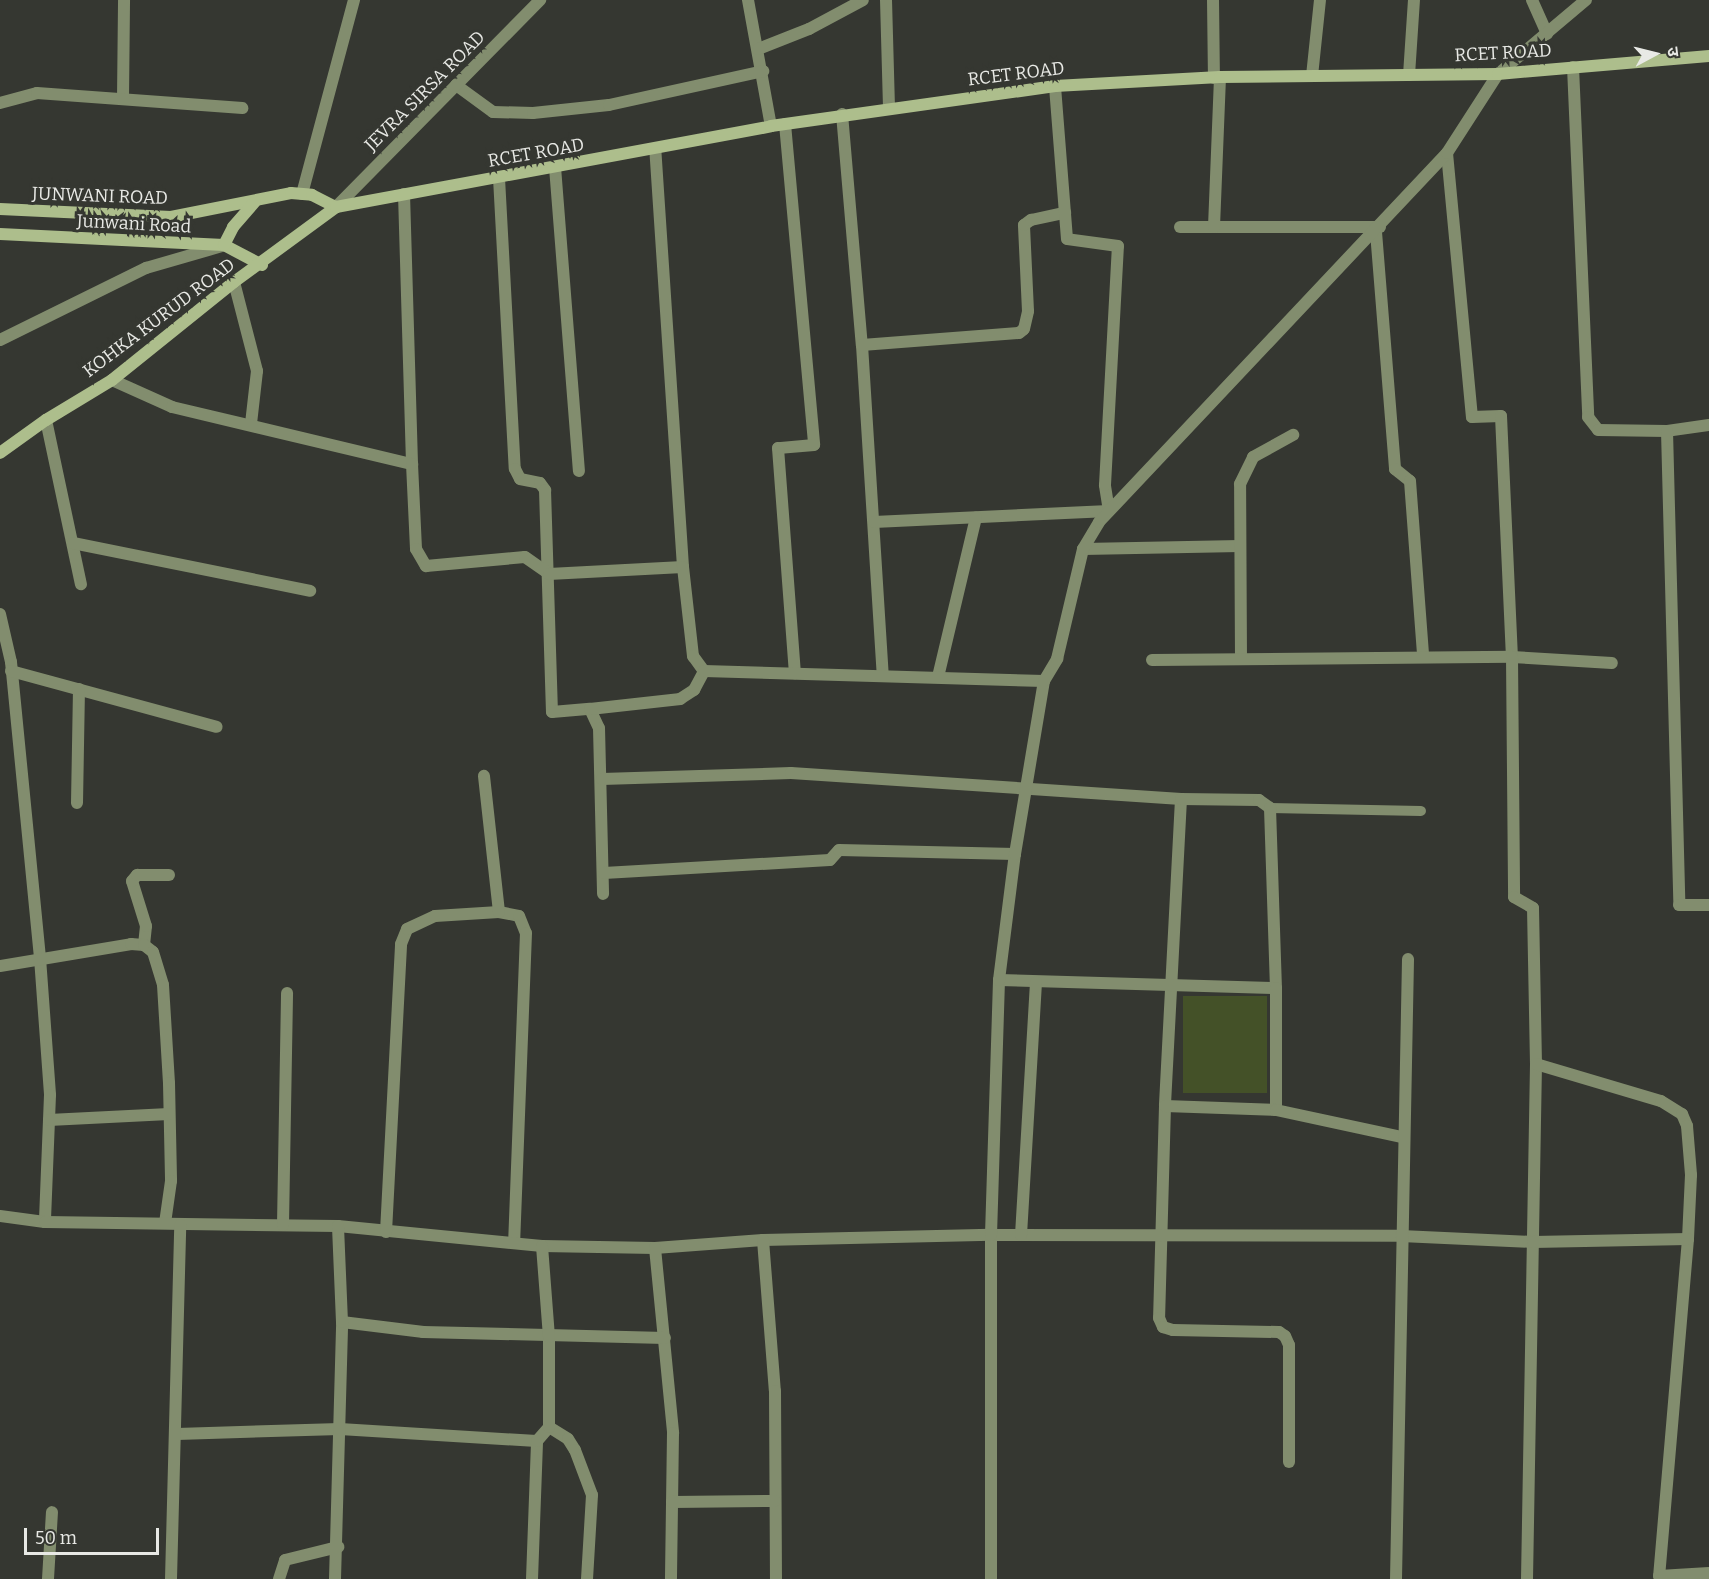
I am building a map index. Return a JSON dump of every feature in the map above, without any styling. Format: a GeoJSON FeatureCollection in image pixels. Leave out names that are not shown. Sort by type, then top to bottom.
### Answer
{"type":"FeatureCollection","features":[{"type":"Feature","properties":{"kind":"main road","name":"RCET ROAD"},"geometry":{"type":"LineString","coordinates":[[336,207],[842,114],[1055,86],[1217,77],[1498,74],[1709,56]]}},
{"type":"Feature","properties":{"kind":"main road","name":"JUNWANI ROAD"},"geometry":{"type":"LineString","coordinates":[[0,209],[171,217],[302,194]]}},
{"type":"Feature","properties":{"kind":"main road"},"geometry":{"type":"LineString","coordinates":[[302,194],[336,207]]}},
{"type":"Feature","properties":{"kind":"main road"},"geometry":{"type":"LineString","coordinates":[[224,245],[233,227],[255,202]]}},
{"type":"Feature","properties":{"kind":"main road","name":"KOHKA KURUD ROAD"},"geometry":{"type":"LineString","coordinates":[[0,453],[46,420],[112,380],[234,282],[262,265],[336,207]]}},
{"type":"Feature","properties":{"kind":"main road","name":"Junwani Road"},"geometry":{"type":"LineString","coordinates":[[0,234],[224,245],[262,265]]}},
{"type":"Feature","properties":{"kind":"street"},"geometry":{"type":"LineString","coordinates":[[123,99],[124,0]]}},
{"type":"Feature","properties":{"kind":"street"},"geometry":{"type":"LineString","coordinates":[[302,194],[354,0]]}},
{"type":"Feature","properties":{"kind":"street","name":"JEVRA SIRSA ROAD"},"geometry":{"type":"LineString","coordinates":[[336,207],[540,0]]}},
{"type":"Feature","properties":{"kind":"street"},"geometry":{"type":"LineString","coordinates":[[748,0],[763,71],[771,126]]}},
{"type":"Feature","properties":{"kind":"street"},"geometry":{"type":"LineString","coordinates":[[758,49],[809,29],[863,0]]}},
{"type":"Feature","properties":{"kind":"street"},"geometry":{"type":"LineString","coordinates":[[886,0],[889,108]]}},
{"type":"Feature","properties":{"kind":"street"},"geometry":{"type":"LineString","coordinates":[[1213,0],[1217,77],[1214,227]]}},
{"type":"Feature","properties":{"kind":"street"},"geometry":{"type":"LineString","coordinates":[[1312,76],[1320,0]]}},
{"type":"Feature","properties":{"kind":"street"},"geometry":{"type":"LineString","coordinates":[[1409,75],[1414,0]]}},
{"type":"Feature","properties":{"kind":"street"},"geometry":{"type":"LineString","coordinates":[[1532,0],[1546,34]]}},
{"type":"Feature","properties":{"kind":"street"},"geometry":{"type":"LineString","coordinates":[[991,1579],[991,1235],[999,980],[1015,854],[1044,681],[1057,659],[1083,549],[1109,511],[1378,230],[1447,153],[1498,74],[1586,0]]}},
{"type":"Feature","properties":{"kind":"street"},"geometry":{"type":"LineString","coordinates":[[1573,67],[1588,417],[1598,430],[1667,431],[1709,425]]}},
{"type":"Feature","properties":{"kind":"street"},"geometry":{"type":"LineString","coordinates":[[456,85],[492,112],[533,113],[609,105],[763,71]]}},
{"type":"Feature","properties":{"kind":"street"},"geometry":{"type":"LineString","coordinates":[[1055,86],[1066,239],[1118,246],[1105,485],[1109,511]]}},
{"type":"Feature","properties":{"kind":"street"},"geometry":{"type":"LineString","coordinates":[[0,103],[38,93],[242,108]]}},
{"type":"Feature","properties":{"kind":"street"},"geometry":{"type":"LineString","coordinates":[[842,114],[862,345],[883,675]]}},
{"type":"Feature","properties":{"kind":"street"},"geometry":{"type":"LineString","coordinates":[[785,124],[814,445],[778,448],[795,673]]}},
{"type":"Feature","properties":{"kind":"street"},"geometry":{"type":"LineString","coordinates":[[655,150],[683,567],[693,656],[704,671]]}},
{"type":"Feature","properties":{"kind":"street"},"geometry":{"type":"LineString","coordinates":[[1447,153],[1472,417],[1501,416],[1512,657],[1514,897],[1533,908],[1536,1064],[1527,1579]]}},
{"type":"Feature","properties":{"kind":"street"},"geometry":{"type":"LineString","coordinates":[[555,167],[579,471]]}},
{"type":"Feature","properties":{"kind":"street"},"geometry":{"type":"LineString","coordinates":[[499,178],[515,469],[520,479],[540,483],[545,490],[552,712],[680,699],[694,690],[704,671]]}},
{"type":"Feature","properties":{"kind":"street"},"geometry":{"type":"LineString","coordinates":[[404,194],[412,464],[416,549],[421,562],[432,567],[525,557],[549,574],[683,567]]}},
{"type":"Feature","properties":{"kind":"street"},"geometry":{"type":"LineString","coordinates":[[862,345],[1019,333],[1024,329],[1028,311],[1024,225],[1031,220],[1065,213]]}},
{"type":"Feature","properties":{"kind":"street"},"geometry":{"type":"LineString","coordinates":[[1180,227],[1378,230]]}},
{"type":"Feature","properties":{"kind":"street"},"geometry":{"type":"LineString","coordinates":[[1378,230],[1395,469],[1410,481],[1423,655]]}},
{"type":"Feature","properties":{"kind":"street"},"geometry":{"type":"LineString","coordinates":[[0,340],[146,268],[224,245]]}},
{"type":"Feature","properties":{"kind":"street"},"geometry":{"type":"LineString","coordinates":[[234,282],[257,371],[251,424]]}},
{"type":"Feature","properties":{"kind":"street"},"geometry":{"type":"LineString","coordinates":[[112,380],[172,407],[412,464]]}},
{"type":"Feature","properties":{"kind":"street"},"geometry":{"type":"LineString","coordinates":[[46,420],[81,584]]}},
{"type":"Feature","properties":{"kind":"street"},"geometry":{"type":"LineString","coordinates":[[1667,431],[1679,905],[1709,905]]}},
{"type":"Feature","properties":{"kind":"street"},"geometry":{"type":"LineString","coordinates":[[1241,658],[1240,484],[1244,470],[1265,447],[1293,435]]}},
{"type":"Feature","properties":{"kind":"street"},"geometry":{"type":"LineString","coordinates":[[874,522],[1109,511]]}},
{"type":"Feature","properties":{"kind":"street"},"geometry":{"type":"LineString","coordinates":[[938,677],[976,517]]}},
{"type":"Feature","properties":{"kind":"street"},"geometry":{"type":"LineString","coordinates":[[73,543],[310,591]]}},
{"type":"Feature","properties":{"kind":"street"},"geometry":{"type":"LineString","coordinates":[[1083,549],[1239,546]]}},
{"type":"Feature","properties":{"kind":"street"},"geometry":{"type":"LineString","coordinates":[[0,614],[11,671],[40,958],[49,1120],[45,1222]]}},
{"type":"Feature","properties":{"kind":"street"},"geometry":{"type":"LineString","coordinates":[[1152,660],[1423,655],[1612,663]]}},
{"type":"Feature","properties":{"kind":"street"},"geometry":{"type":"LineString","coordinates":[[11,671],[217,727]]}},
{"type":"Feature","properties":{"kind":"street"},"geometry":{"type":"LineString","coordinates":[[704,671],[1044,681]]}},
{"type":"Feature","properties":{"kind":"street"},"geometry":{"type":"LineString","coordinates":[[76,803],[80,689]]}},
{"type":"Feature","properties":{"kind":"street"},"geometry":{"type":"LineString","coordinates":[[590,709],[599,728],[603,894]]}},
{"type":"Feature","properties":{"kind":"street"},"geometry":{"type":"LineString","coordinates":[[602,779],[791,773],[1181,799],[1259,800],[1270,808],[1276,988],[1276,1110]]}},
{"type":"Feature","properties":{"kind":"street"},"geometry":{"type":"LineString","coordinates":[[484,776],[499,912]]}},
{"type":"Feature","properties":{"kind":"street"},"geometry":{"type":"LineString","coordinates":[[1181,799],[1170,987],[1159,1318],[1163,1327],[1278,1332],[1285,1336],[1289,1345],[1289,1462]]}},
{"type":"Feature","properties":{"kind":"street"},"geometry":{"type":"LineString","coordinates":[[604,873],[830,860],[839,850],[1015,854]]}},
{"type":"Feature","properties":{"kind":"street"},"geometry":{"type":"LineString","coordinates":[[165,1223],[171,1181],[163,985],[159,966],[144,945],[146,927],[132,881],[137,875],[169,876]]}},
{"type":"Feature","properties":{"kind":"street"},"geometry":{"type":"LineString","coordinates":[[386,1232],[401,944],[407,929],[435,915],[499,912],[519,916],[526,933],[513,1243]]}},
{"type":"Feature","properties":{"kind":"street"},"geometry":{"type":"LineString","coordinates":[[0,966],[40,958],[144,945]]}},
{"type":"Feature","properties":{"kind":"street"},"geometry":{"type":"LineString","coordinates":[[1396,1579],[1402,1137],[1408,959]]}},
{"type":"Feature","properties":{"kind":"street"},"geometry":{"type":"LineString","coordinates":[[999,980],[1170,987],[1276,988]]}},
{"type":"Feature","properties":{"kind":"street"},"geometry":{"type":"LineString","coordinates":[[1021,1235],[1036,982]]}},
{"type":"Feature","properties":{"kind":"street"},"geometry":{"type":"LineString","coordinates":[[283,1225],[287,993]]}},
{"type":"Feature","properties":{"kind":"street"},"geometry":{"type":"LineString","coordinates":[[1536,1064],[1661,1101],[1682,1114],[1691,1139],[1688,1239],[1659,1577],[1709,1573]]}},
{"type":"Feature","properties":{"kind":"street"},"geometry":{"type":"LineString","coordinates":[[1165,1106],[1276,1110],[1402,1137]]}},
{"type":"Feature","properties":{"kind":"street"},"geometry":{"type":"LineString","coordinates":[[49,1120],[170,1114]]}},
{"type":"Feature","properties":{"kind":"street"},"geometry":{"type":"LineString","coordinates":[[0,1216],[45,1222],[338,1226],[542,1246],[655,1248],[763,1240],[991,1235],[1401,1236],[1533,1242],[1688,1239]]}},
{"type":"Feature","properties":{"kind":"street"},"geometry":{"type":"LineString","coordinates":[[171,1579],[177,1434],[180,1225]]}},
{"type":"Feature","properties":{"kind":"street"},"geometry":{"type":"LineString","coordinates":[[335,1579],[338,1548],[342,1322],[338,1226]]}},
{"type":"Feature","properties":{"kind":"street"},"geometry":{"type":"LineString","coordinates":[[763,1240],[775,1391],[776,1579]]}},
{"type":"Feature","properties":{"kind":"street"},"geometry":{"type":"LineString","coordinates":[[532,1579],[537,1441],[549,1427],[549,1337],[542,1246]]}},
{"type":"Feature","properties":{"kind":"street"},"geometry":{"type":"LineString","coordinates":[[655,1248],[673,1433],[671,1579]]}},
{"type":"Feature","properties":{"kind":"street"},"geometry":{"type":"LineString","coordinates":[[342,1322],[423,1332],[549,1337],[665,1338]]}},
{"type":"Feature","properties":{"kind":"street"},"geometry":{"type":"LineString","coordinates":[[549,1427],[568,1439],[575,1450],[592,1495],[587,1579]]}},
{"type":"Feature","properties":{"kind":"street"},"geometry":{"type":"LineString","coordinates":[[177,1434],[340,1429],[537,1441]]}},
{"type":"Feature","properties":{"kind":"street"},"geometry":{"type":"LineString","coordinates":[[672,1502],[775,1501]]}},
{"type":"Feature","properties":{"kind":"street"},"geometry":{"type":"LineString","coordinates":[[48,1579],[52,1512]]}},
{"type":"Feature","properties":{"kind":"street"},"geometry":{"type":"LineString","coordinates":[[279,1579],[285,1560],[338,1548]]}},
{"type":"Feature","properties":{"kind":"lane"},"geometry":{"type":"LineString","coordinates":[[1270,808],[1421,811]]}},
{"type":"Feature","properties":{"kind":"green space"},"geometry":{"type":"Polygon","coordinates":[[[1183,996],[1267,996],[1267,1093],[1183,1093],[1183,996]]]}}]}
